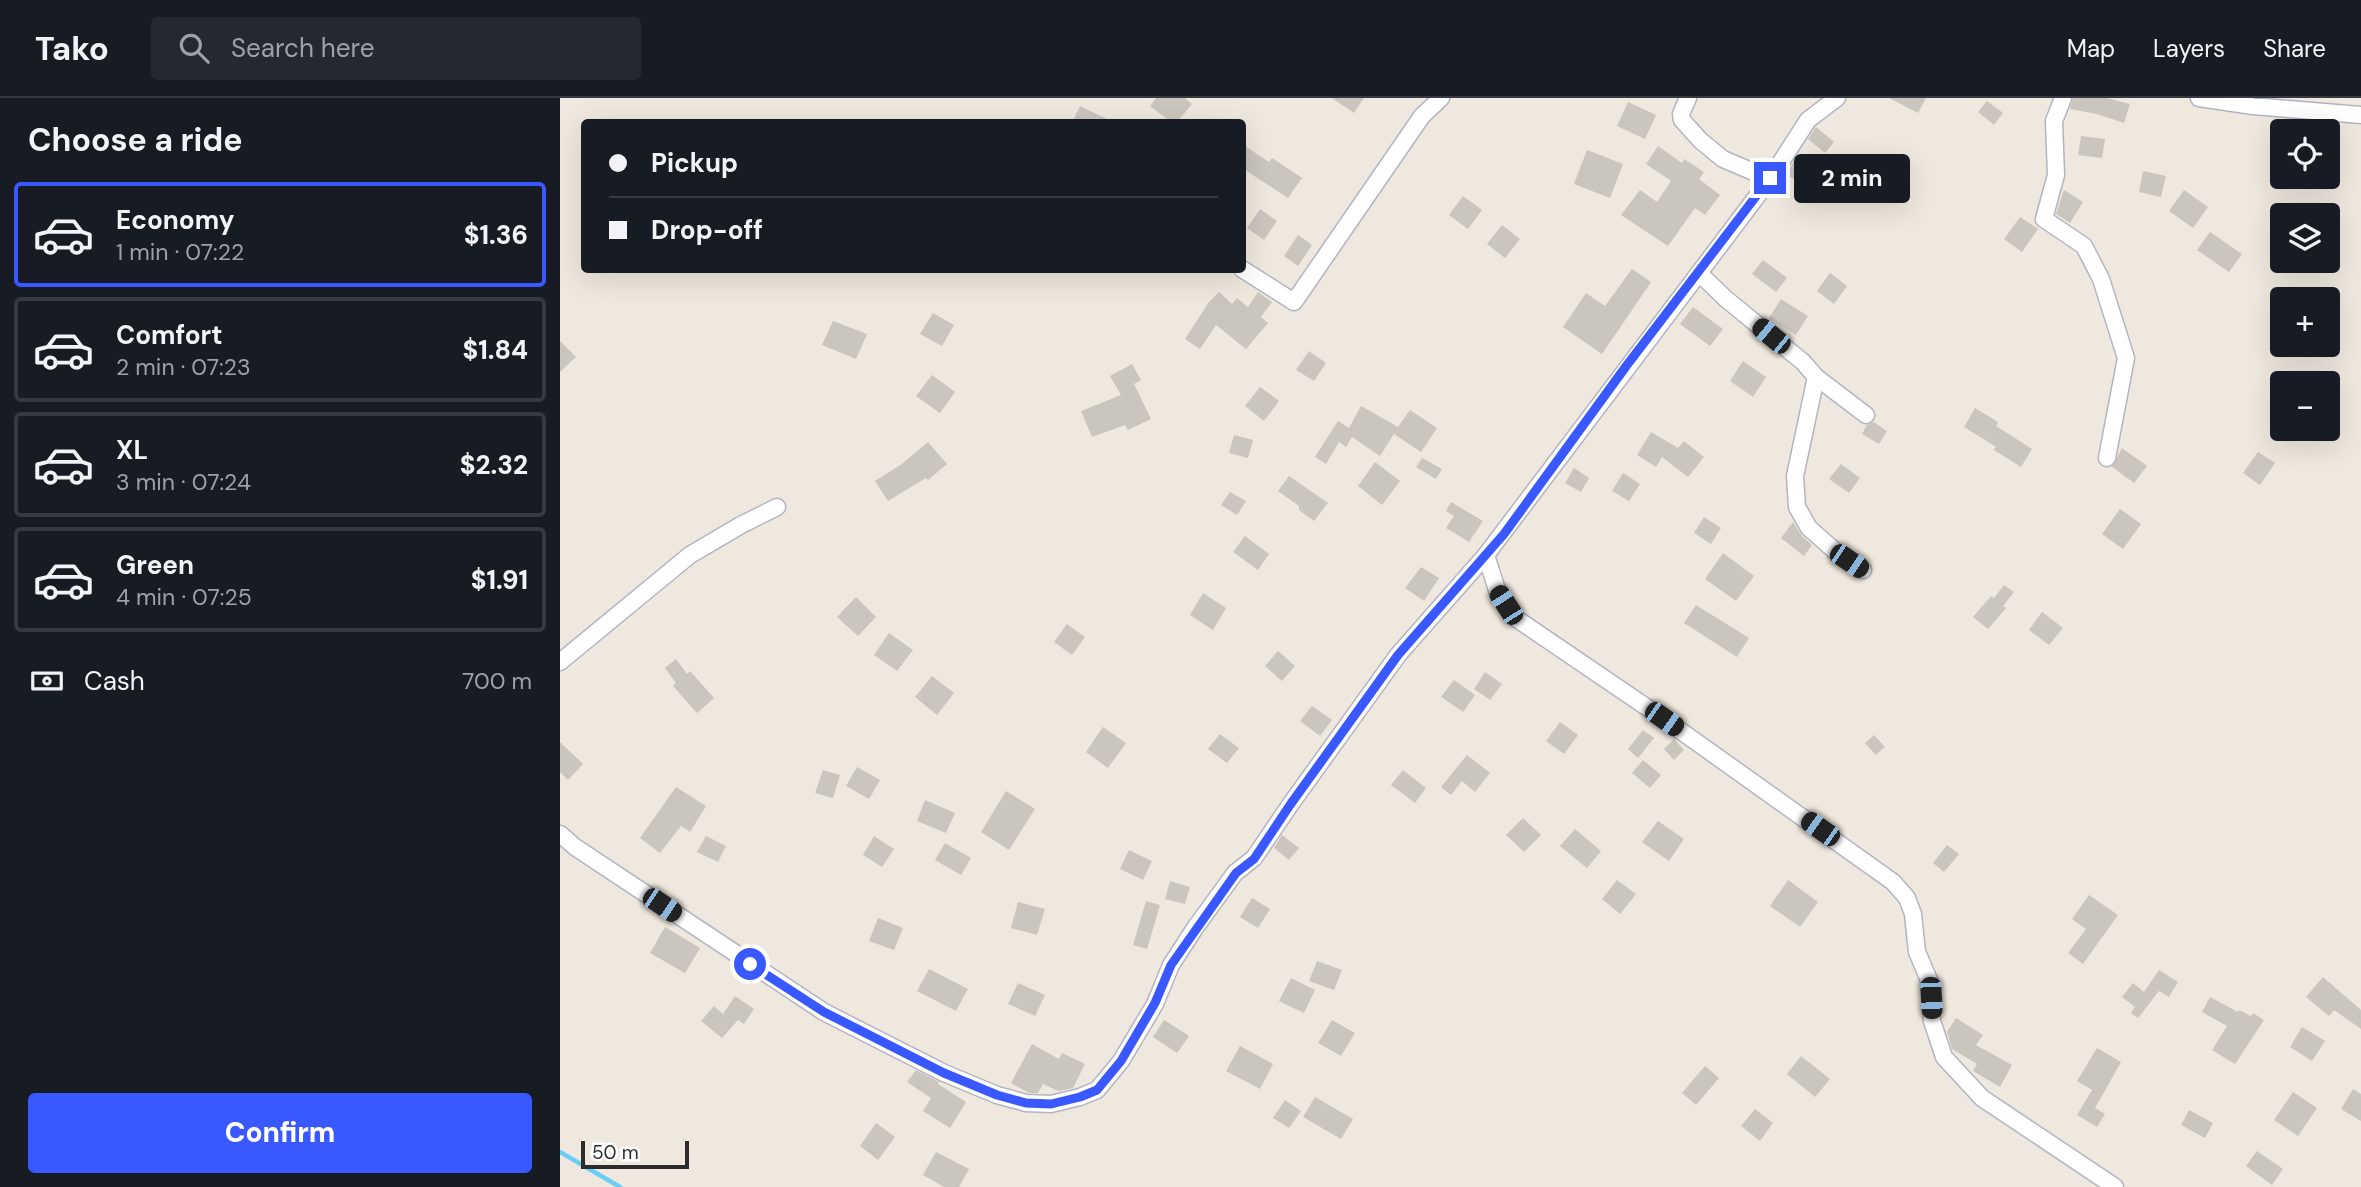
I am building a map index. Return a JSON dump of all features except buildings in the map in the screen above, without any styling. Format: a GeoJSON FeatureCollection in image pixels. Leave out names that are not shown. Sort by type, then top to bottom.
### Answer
{"type":"FeatureCollection","features":[{"type":"Feature","properties":{"kind":"street"},"geometry":{"type":"LineString","coordinates":[[1246,272],[1294,302],[1422,116],[1441,98]]}},
{"type":"Feature","properties":{"kind":"street"},"geometry":{"type":"LineString","coordinates":[[1688,98],[1681,114],[1682,120],[1701,141],[1723,159],[1770,178]]}},
{"type":"Feature","properties":{"kind":"street"},"geometry":{"type":"LineString","coordinates":[[560,834],[585,854],[824,1012],[944,1073],[997,1095],[1026,1103],[1051,1104],[1097,1090],[1121,1061],[1155,1003],[1171,965],[1203,917],[1236,873],[1254,859],[1398,655],[1504,534],[1627,365],[1770,178],[1808,120],[1837,98]]}},
{"type":"Feature","properties":{"kind":"street"},"geometry":{"type":"LineString","coordinates":[[2063,98],[2054,121],[2056,175],[2045,219],[2084,246],[2101,279],[2126,358],[2108,458]]}},
{"type":"Feature","properties":{"kind":"street"},"geometry":{"type":"LineString","coordinates":[[2199,98],[2253,106],[2361,115]]}},
{"type":"Feature","properties":{"kind":"street"},"geometry":{"type":"LineString","coordinates":[[1699,273],[1816,377],[1866,415]]}},
{"type":"Feature","properties":{"kind":"street"},"geometry":{"type":"LineString","coordinates":[[1816,377],[1795,476],[1797,508],[1809,528],[1835,551],[1863,570]]}},
{"type":"Feature","properties":{"kind":"street"},"geometry":{"type":"LineString","coordinates":[[560,662],[690,555],[741,525],[777,508]]}},
{"type":"Feature","properties":{"kind":"street"},"geometry":{"type":"LineString","coordinates":[[1486,555],[1498,593],[1514,617],[1664,719],[1893,882],[1907,898],[1913,914],[1917,952],[1929,981],[1932,1021],[1944,1057],[1982,1098],[2115,1187]]}},
{"type":"Feature","properties":{"kind":"waterway"},"geometry":{"type":"LineString","coordinates":[[560,1152],[620,1187]]}},
{"type":"Feature","properties":{"kind":"route"},"geometry":{"type":"LineString","coordinates":[[750,964],[824,1012],[944,1073],[997,1095],[1026,1103],[1051,1104],[1097,1090],[1121,1061],[1155,1003],[1171,965],[1195,928],[1236,873],[1254,859],[1398,655],[1504,534],[1627,365],[1770,178]]}}]}
